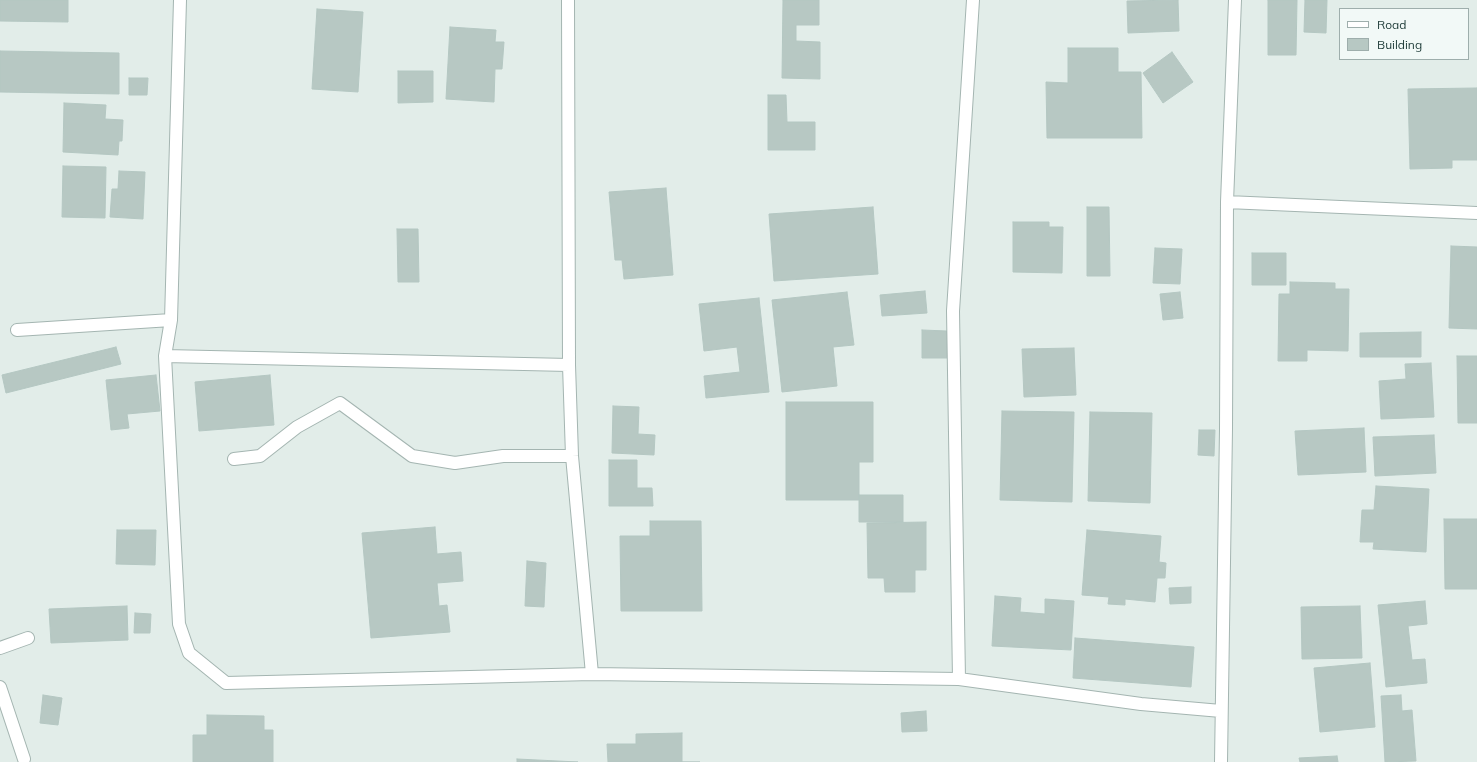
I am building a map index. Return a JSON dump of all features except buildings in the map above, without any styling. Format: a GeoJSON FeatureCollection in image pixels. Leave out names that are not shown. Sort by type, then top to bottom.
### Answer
{"type":"FeatureCollection","features":[{"type":"Feature","properties":{"kind":"street"},"geometry":{"type":"LineString","coordinates":[[180,0],[171,320],[164,356],[179,624],[189,654],[226,683],[592,674],[959,679],[1141,704],[1221,712]]}},
{"type":"Feature","properties":{"kind":"street"},"geometry":{"type":"LineString","coordinates":[[568,0],[569,365],[572,456],[592,674]]}},
{"type":"Feature","properties":{"kind":"street"},"geometry":{"type":"LineString","coordinates":[[959,679],[953,311],[973,0]]}},
{"type":"Feature","properties":{"kind":"street"},"geometry":{"type":"LineString","coordinates":[[1221,762],[1226,429],[1227,202],[1235,0]]}},
{"type":"Feature","properties":{"kind":"street"},"geometry":{"type":"LineString","coordinates":[[1227,202],[1477,213]]}},
{"type":"Feature","properties":{"kind":"street"},"geometry":{"type":"LineString","coordinates":[[17,330],[171,320]]}},
{"type":"Feature","properties":{"kind":"street"},"geometry":{"type":"LineString","coordinates":[[164,356],[569,365]]}},
{"type":"Feature","properties":{"kind":"street"},"geometry":{"type":"LineString","coordinates":[[234,459],[260,456],[297,427],[340,403],[412,456],[456,463],[503,456],[572,456]]}},
{"type":"Feature","properties":{"kind":"street"},"geometry":{"type":"LineString","coordinates":[[0,648],[28,638]]}},
{"type":"Feature","properties":{"kind":"street"},"geometry":{"type":"LineString","coordinates":[[0,687],[24,759]]}}]}
